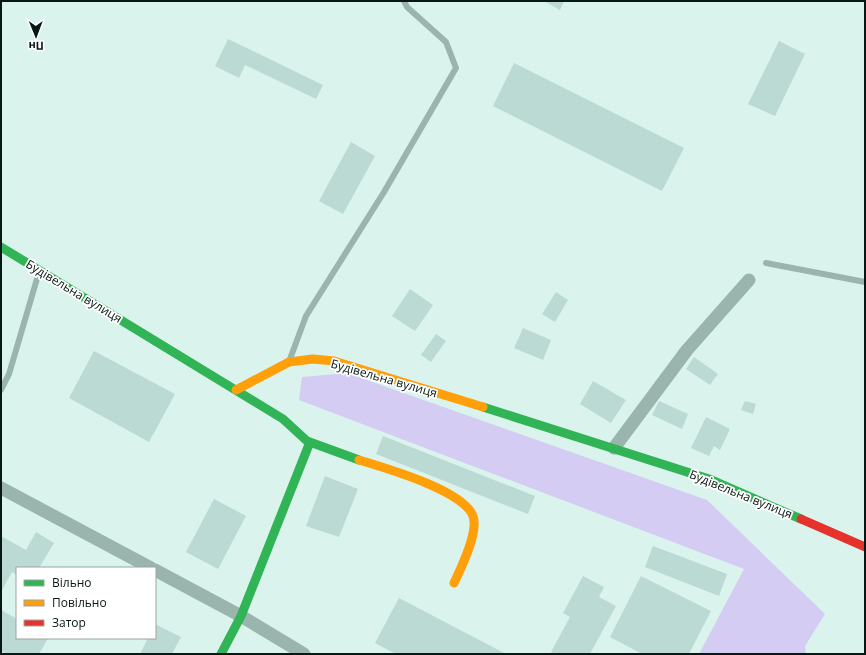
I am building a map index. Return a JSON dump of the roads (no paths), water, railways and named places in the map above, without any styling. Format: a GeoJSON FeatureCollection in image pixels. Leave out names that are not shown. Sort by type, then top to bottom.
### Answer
{"type":"FeatureCollection","features":[{"type":"Feature","properties":{"kind":"street","name":"Будівельна вулиця"},"geometry":{"type":"LineString","coordinates":[[1,247],[236,390],[289,362],[313,359],[334,361],[709,479],[865,547]]}},
{"type":"Feature","properties":{"kind":"street"},"geometry":{"type":"LineString","coordinates":[[614,448],[687,350],[749,280]]}},
{"type":"Feature","properties":{"kind":"street"},"geometry":{"type":"LineString","coordinates":[[236,390],[283,419],[310,442],[451,494],[468,507],[473,516],[473,528],[454,583]]}},
{"type":"Feature","properties":{"kind":"street"},"geometry":{"type":"LineString","coordinates":[[221,654],[241,616],[310,442]]}},
{"type":"Feature","properties":{"kind":"street"},"geometry":{"type":"LineString","coordinates":[[1,488],[149,567]]}},
{"type":"Feature","properties":{"kind":"street"},"geometry":{"type":"LineString","coordinates":[[156,571],[241,616],[304,654]]}},
{"type":"Feature","properties":{"kind":"lane"},"geometry":{"type":"LineString","coordinates":[[289,362],[306,316],[384,192],[456,68],[446,42],[407,7],[404,1]]}},
{"type":"Feature","properties":{"kind":"lane"},"geometry":{"type":"LineString","coordinates":[[766,263],[865,282]]}},
{"type":"Feature","properties":{"kind":"lane"},"geometry":{"type":"LineString","coordinates":[[1,390],[9,374],[40,270]]}}]}
